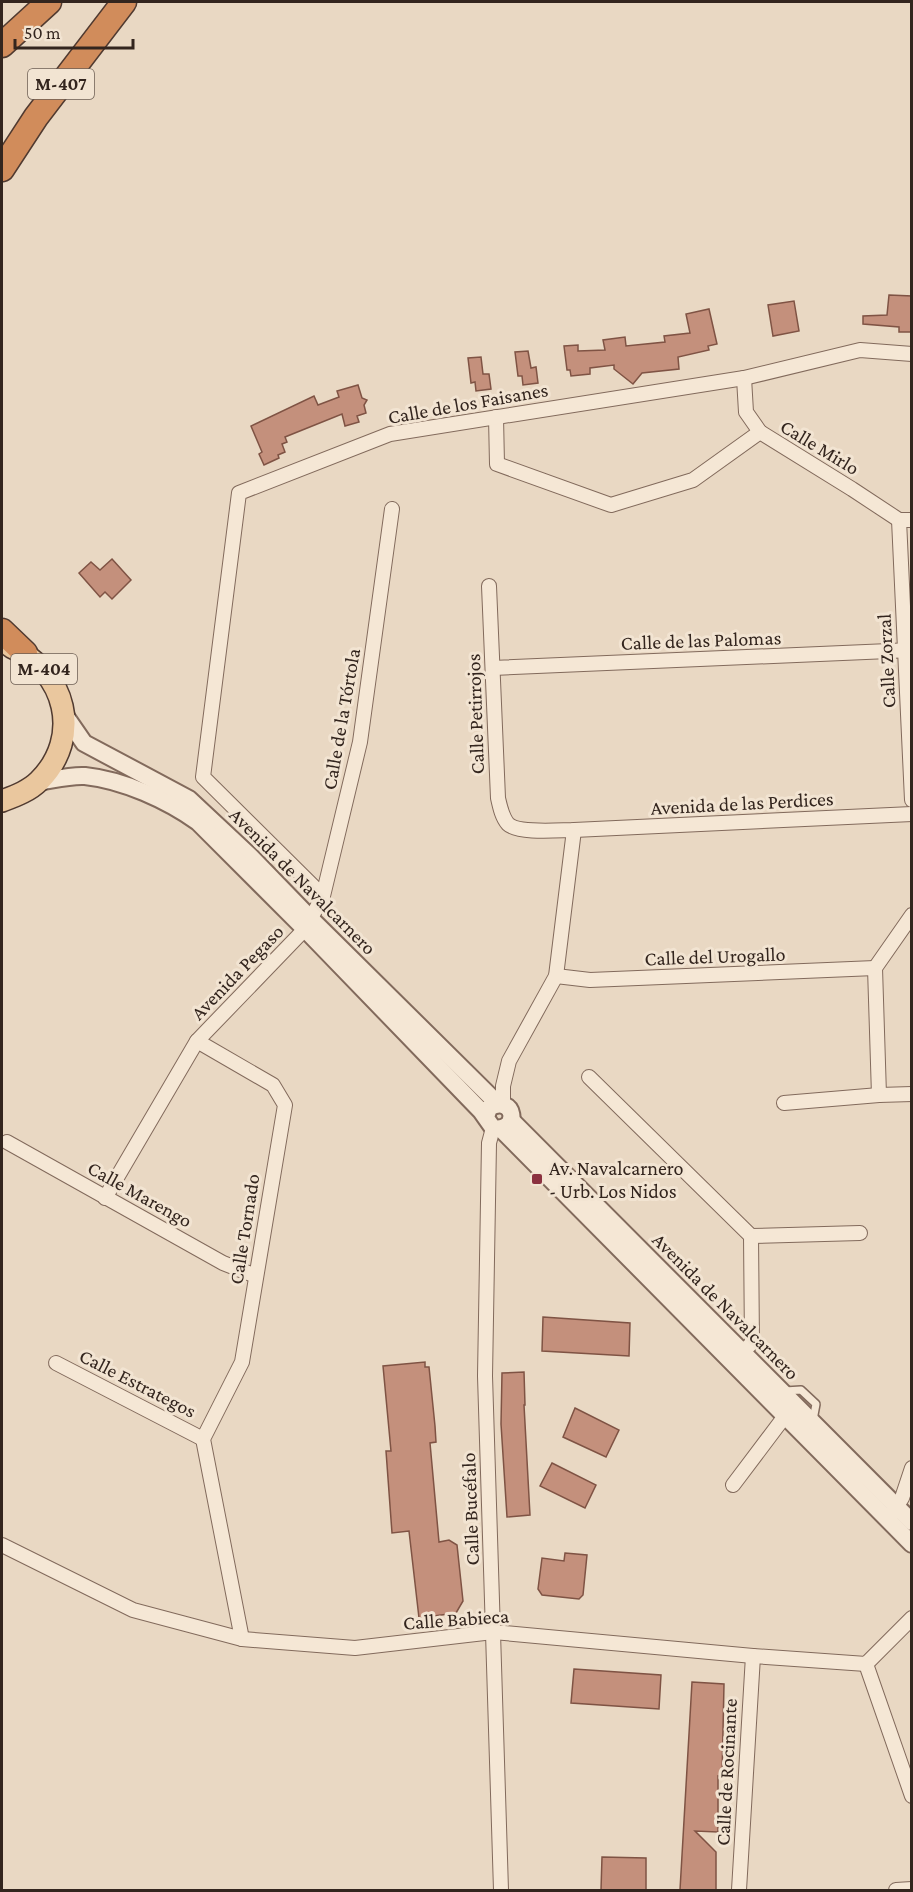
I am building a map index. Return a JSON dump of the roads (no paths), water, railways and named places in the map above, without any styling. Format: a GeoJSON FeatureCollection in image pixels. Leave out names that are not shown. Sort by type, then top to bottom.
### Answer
{"type":"FeatureCollection","features":[{"type":"Feature","properties":{"kind":"highway"},"geometry":{"type":"LineString","coordinates":[[2,45],[49,2]]}},
{"type":"Feature","properties":{"kind":"highway","name":"M-407"},"geometry":{"type":"LineString","coordinates":[[2,169],[36,117],[124,2]]}},
{"type":"Feature","properties":{"kind":"highway"},"geometry":{"type":"LineString","coordinates":[[2,632],[25,653]]}},
{"type":"Feature","properties":{"kind":"main road","name":"M-404"},"geometry":{"type":"LineString","coordinates":[[2,645],[25,653],[39,665],[51,679],[60,696],[64,714],[63,739],[54,763],[38,782],[20,794],[2,801]]}},
{"type":"Feature","properties":{"kind":"street","name":"Calle de los Faisanes"},"geometry":{"type":"LineString","coordinates":[[323,896],[203,777],[239,493],[390,434],[744,378],[860,350],[912,354]]}},
{"type":"Feature","properties":{"kind":"street","name":"Calle Mirlo"},"geometry":{"type":"LineString","coordinates":[[744,378],[746,412],[760,432],[905,520]]}},
{"type":"Feature","properties":{"kind":"street"},"geometry":{"type":"LineString","coordinates":[[496,417],[497,464],[611,504],[693,480],[760,432]]}},
{"type":"Feature","properties":{"kind":"street","name":"Calle de la Tórtola"},"geometry":{"type":"LineString","coordinates":[[308,924],[323,896],[360,742],[392,509]]}},
{"type":"Feature","properties":{"kind":"street","name":"Calle Zorzal"},"geometry":{"type":"LineString","coordinates":[[905,520],[912,800]]}},
{"type":"Feature","properties":{"kind":"street","name":"Calle Petirrojos"},"geometry":{"type":"LineString","coordinates":[[489,586],[498,798],[500,811],[509,825],[521,830]]}},
{"type":"Feature","properties":{"kind":"street","name":"Calle de las Palomas"},"geometry":{"type":"LineString","coordinates":[[493,668],[908,651]]}},
{"type":"Feature","properties":{"kind":"street","name":"Avenida de Navalcarnero"},"geometry":{"type":"LineString","coordinates":[[64,714],[84,743],[189,799],[250,856],[308,924],[498,1123],[737,1357],[785,1416],[893,1513],[912,1522]]}},
{"type":"Feature","properties":{"kind":"street","name":"Avenida de Navalcarnero"},"geometry":{"type":"LineString","coordinates":[[38,782],[83,776],[131,788],[179,809],[198,822],[500,1104],[509,1108],[512,1114],[498,1123]]}},
{"type":"Feature","properties":{"kind":"street","name":"Avenida de las Perdices"},"geometry":{"type":"LineString","coordinates":[[521,830],[574,830],[912,814]]}},
{"type":"Feature","properties":{"kind":"street"},"geometry":{"type":"LineString","coordinates":[[500,1104],[509,1061],[556,976],[574,830]]}},
{"type":"Feature","properties":{"kind":"street"},"geometry":{"type":"LineString","coordinates":[[879,1095],[875,968],[912,915]]}},
{"type":"Feature","properties":{"kind":"street","name":"Avenida Pegaso"},"geometry":{"type":"LineString","coordinates":[[197,1041],[308,924]]}},
{"type":"Feature","properties":{"kind":"street","name":"Calle del Urogallo"},"geometry":{"type":"LineString","coordinates":[[556,976],[590,980],[875,968]]}},
{"type":"Feature","properties":{"kind":"street"},"geometry":{"type":"LineString","coordinates":[[105,1198],[197,1041]]}},
{"type":"Feature","properties":{"kind":"street","name":"Calle Tornado"},"geometry":{"type":"LineString","coordinates":[[197,1041],[273,1085],[285,1105],[242,1362],[203,1439]]}},
{"type":"Feature","properties":{"kind":"street"},"geometry":{"type":"LineString","coordinates":[[589,1077],[751,1236],[752,1343],[737,1357]]}},
{"type":"Feature","properties":{"kind":"street"},"geometry":{"type":"LineString","coordinates":[[784,1103],[912,1094]]}},
{"type":"Feature","properties":{"kind":"street","name":"Calle Bucéfalo"},"geometry":{"type":"LineString","coordinates":[[498,1123],[489,1143],[485,1376],[501,1890]]}},
{"type":"Feature","properties":{"kind":"street","name":"Calle Marengo"},"geometry":{"type":"LineString","coordinates":[[7,1142],[223,1263],[256,1276]]}},
{"type":"Feature","properties":{"kind":"street"},"geometry":{"type":"LineString","coordinates":[[751,1236],[860,1233]]}},
{"type":"Feature","properties":{"kind":"street","name":"Avenida de Navalcarnero"},"geometry":{"type":"LineString","coordinates":[[737,1357],[782,1391],[813,1422],[893,1513],[912,1544]]}},
{"type":"Feature","properties":{"kind":"street","name":"Calle Estrategos"},"geometry":{"type":"LineString","coordinates":[[56,1363],[203,1439]]}},
{"type":"Feature","properties":{"kind":"street"},"geometry":{"type":"LineString","coordinates":[[733,1485],[785,1416]]}},
{"type":"Feature","properties":{"kind":"street"},"geometry":{"type":"LineString","coordinates":[[203,1439],[242,1639]]}},
{"type":"Feature","properties":{"kind":"street"},"geometry":{"type":"LineString","coordinates":[[893,1513],[902,1498],[912,1468]]}},
{"type":"Feature","properties":{"kind":"street","name":"Calle Babieca"},"geometry":{"type":"LineString","coordinates":[[2,1545],[134,1610],[242,1639],[355,1648],[493,1632],[866,1664]]}},
{"type":"Feature","properties":{"kind":"street"},"geometry":{"type":"LineString","coordinates":[[912,1618],[866,1664],[912,1796]]}},
{"type":"Feature","properties":{"kind":"street","name":"Calle de Rocinante"},"geometry":{"type":"LineString","coordinates":[[739,1890],[753,1656]]}},
{"type":"Feature","properties":{"kind":"street"},"geometry":{"type":"LineString","coordinates":[[896,1890],[912,1889]]}},
{"type":"Feature","properties":{"kind":"place","name":"Av. Navalcarnero - Urb. Los Nidos"},"geometry":{"type":"Point","coordinates":[537,1179]}}]}
